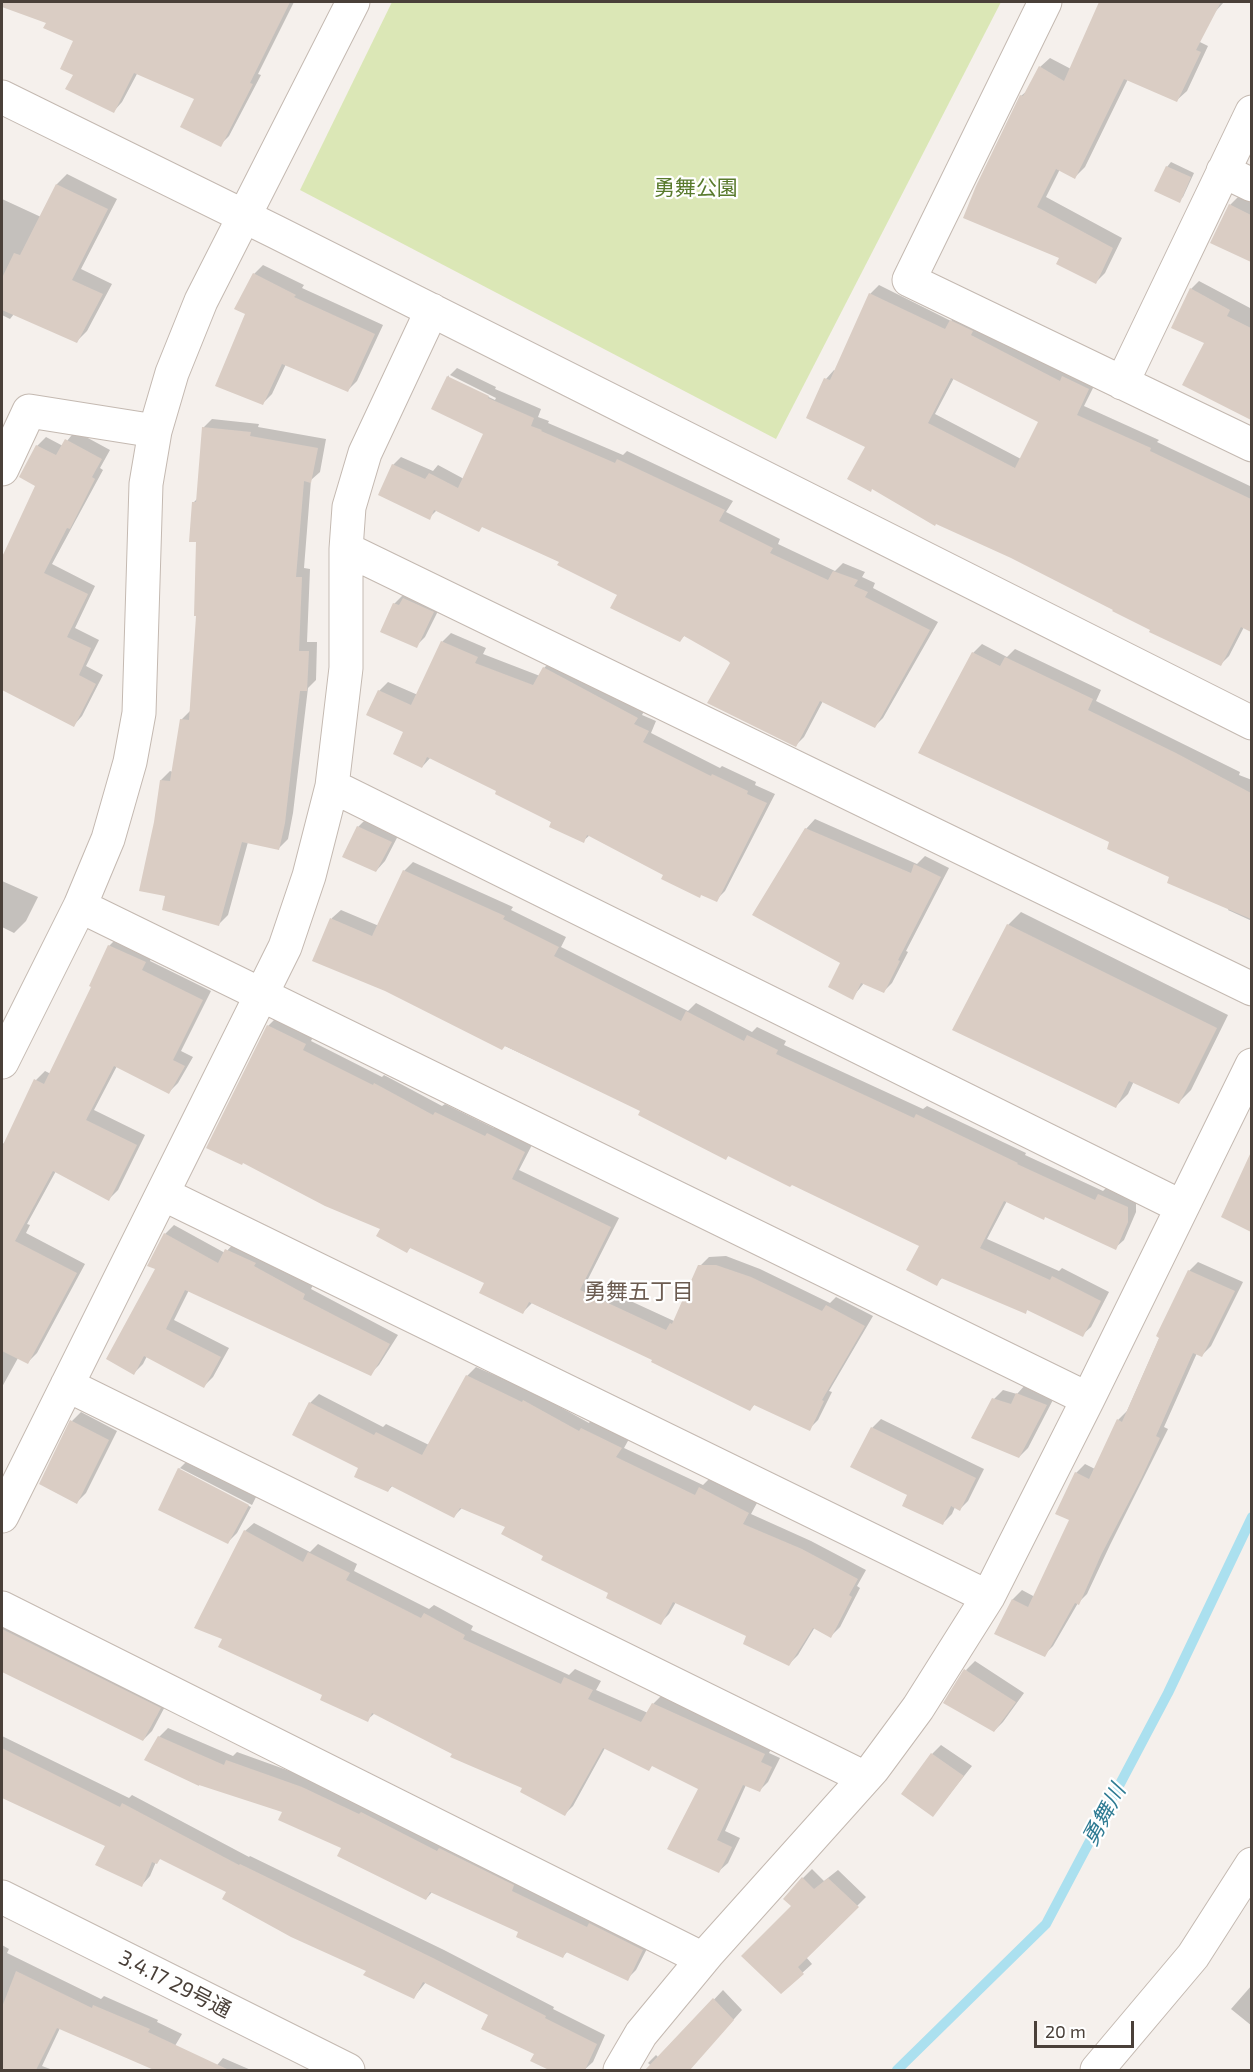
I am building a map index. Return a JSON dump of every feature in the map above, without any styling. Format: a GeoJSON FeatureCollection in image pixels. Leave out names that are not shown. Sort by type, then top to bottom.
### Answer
{"type":"FeatureCollection","features":[{"type":"Feature","properties":{"kind":"street"},"geometry":{"type":"LineString","coordinates":[[2,1062],[9,1028],[80,906],[108,839],[119,804],[139,713],[146,484],[155,431],[183,340],[352,2]]}},
{"type":"Feature","properties":{"kind":"street"},"geometry":{"type":"LineString","coordinates":[[1045,2],[909,280],[1251,445]]}},
{"type":"Feature","properties":{"kind":"street"},"geometry":{"type":"LineString","coordinates":[[2,97],[245,216],[1251,723]]}},
{"type":"Feature","properties":{"kind":"street"},"geometry":{"type":"LineString","coordinates":[[1122,383],[1251,112]]}},
{"type":"Feature","properties":{"kind":"street"},"geometry":{"type":"LineString","coordinates":[[1223,171],[1251,185]]}},
{"type":"Feature","properties":{"kind":"street"},"geometry":{"type":"LineString","coordinates":[[2,1516],[285,947],[309,876],[332,786],[346,668],[346,549],[349,507],[365,453],[432,310]]}},
{"type":"Feature","properties":{"kind":"street"},"geometry":{"type":"LineString","coordinates":[[2,469],[29,411],[155,431]]}},
{"type":"Feature","properties":{"kind":"street"},"geometry":{"type":"LineString","coordinates":[[346,549],[1251,989]]}},
{"type":"Feature","properties":{"kind":"street"},"geometry":{"type":"LineString","coordinates":[[332,786],[1182,1207]]}},
{"type":"Feature","properties":{"kind":"street"},"geometry":{"type":"LineString","coordinates":[[80,906],[1088,1399]]}},
{"type":"Feature","properties":{"kind":"street"},"geometry":{"type":"LineString","coordinates":[[620,2070],[641,2034],[703,1959],[865,1778],[918,1708],[988,1597],[1088,1399],[1251,1065]]}},
{"type":"Feature","properties":{"kind":"street"},"geometry":{"type":"LineString","coordinates":[[163,1194],[988,1597]]}},
{"type":"Feature","properties":{"kind":"street"},"geometry":{"type":"LineString","coordinates":[[67,1385],[865,1778]]}},
{"type":"Feature","properties":{"kind":"street"},"geometry":{"type":"LineString","coordinates":[[2,1608],[703,1959]]}},
{"type":"Feature","properties":{"kind":"street"},"geometry":{"type":"LineString","coordinates":[[1097,2070],[1193,1956],[1251,1864]]}},
{"type":"Feature","properties":{"kind":"street","name":"3.4.17 29号通"},"geometry":{"type":"LineString","coordinates":[[2,1897],[348,2070]]}},
{"type":"Feature","properties":{"kind":"green space","name":"勇舞公園"},"geometry":{"type":"Polygon","coordinates":[[[392,2],[1001,2],[776,439],[300,190],[392,2]]]}},
{"type":"Feature","properties":{"kind":"building"},"geometry":{"type":"Polygon","coordinates":[[[2,2],[290,2],[250,83],[253,84],[221,147],[180,127],[194,99],[134,73],[114,113],[65,89],[73,75],[60,69],[73,41],[43,28],[46,23],[2,7],[2,2]]]}},
{"type":"Feature","properties":{"kind":"building"},"geometry":{"type":"Polygon","coordinates":[[[1099,2],[1221,2],[1196,50],[1201,52],[1177,102],[1124,79],[1075,179],[1056,169],[1037,207],[1113,248],[1096,284],[1056,264],[1059,258],[963,218],[1020,95],[1023,96],[1039,66],[1064,81],[1099,2]]]}},
{"type":"Feature","properties":{"kind":"building"},"geometry":{"type":"Polygon","coordinates":[[[1166,166],[1191,177],[1180,203],[1154,191],[1166,166]]]}},
{"type":"Feature","properties":{"kind":"building"},"geometry":{"type":"Polygon","coordinates":[[[56,184],[108,209],[72,280],[103,294],[77,343],[2,310],[2,278],[14,253],[20,255],[56,184]]]}},
{"type":"Feature","properties":{"kind":"building"},"geometry":{"type":"Polygon","coordinates":[[[1229,204],[1251,215],[1251,262],[1210,243],[1229,204]]]}},
{"type":"Feature","properties":{"kind":"building"},"geometry":{"type":"Polygon","coordinates":[[[253,273],[296,295],[294,297],[375,334],[348,392],[282,364],[263,405],[215,386],[245,314],[234,309],[253,273]]]}},
{"type":"Feature","properties":{"kind":"building"},"geometry":{"type":"Polygon","coordinates":[[[1190,288],[1230,310],[1227,316],[1251,328],[1251,420],[1182,385],[1204,343],[1171,328],[1190,288]]]}},
{"type":"Feature","properties":{"kind":"building"},"geometry":{"type":"Polygon","coordinates":[[[869,293],[945,329],[950,320],[973,331],[971,335],[1060,381],[1062,376],[1089,389],[1077,415],[1151,448],[1150,451],[1251,499],[1251,632],[1241,627],[1221,666],[1149,632],[1150,630],[1113,610],[1011,558],[936,524],[935,526],[872,489],[871,492],[847,479],[865,447],[806,418],[824,378],[830,380],[869,293]],[[951,378],[928,423],[1015,468],[1038,422],[951,378]]]}},
{"type":"Feature","properties":{"kind":"building"},"geometry":{"type":"Polygon","coordinates":[[[447,376],[489,396],[488,398],[534,418],[531,426],[541,431],[615,463],[617,459],[725,510],[719,521],[773,548],[770,553],[828,580],[833,571],[858,580],[854,586],[868,592],[865,597],[930,630],[875,728],[820,701],[796,747],[707,703],[730,663],[728,661],[684,636],[680,642],[610,608],[617,595],[557,565],[559,562],[482,527],[479,532],[434,510],[430,520],[378,495],[392,464],[425,479],[429,473],[458,488],[483,434],[431,409],[447,376]]]}},
{"type":"Feature","properties":{"kind":"building"},"geometry":{"type":"Polygon","coordinates":[[[202,427],[251,432],[250,436],[318,448],[311,483],[304,481],[296,577],[302,577],[299,651],[309,651],[307,691],[300,691],[285,823],[279,850],[242,842],[219,926],[162,910],[165,896],[139,891],[154,822],[160,780],[170,781],[180,719],[189,720],[196,616],[194,616],[196,542],[189,542],[192,502],[196,502],[202,427]]]}},
{"type":"Feature","properties":{"kind":"building"},"geometry":{"type":"Polygon","coordinates":[[[65,439],[102,459],[92,477],[95,479],[70,529],[67,528],[44,573],[88,594],[67,637],[91,648],[79,675],[96,684],[74,727],[2,690],[2,557],[35,486],[19,477],[36,445],[56,455],[65,439]]]}},
{"type":"Feature","properties":{"kind":"building"},"geometry":{"type":"Polygon","coordinates":[[[403,598],[434,612],[417,648],[380,632],[393,603],[399,605],[403,598]]]}},
{"type":"Feature","properties":{"kind":"building"},"geometry":{"type":"Polygon","coordinates":[[[441,641],[478,657],[475,663],[533,685],[543,667],[638,718],[634,724],[649,731],[643,742],[711,776],[712,774],[748,791],[747,794],[767,803],[717,902],[701,895],[700,898],[661,879],[663,875],[587,835],[584,843],[549,827],[551,822],[495,794],[496,791],[427,757],[422,768],[393,754],[403,732],[366,715],[378,690],[411,705],[441,641]]]}},
{"type":"Feature","properties":{"kind":"building"},"geometry":{"type":"Polygon","coordinates":[[[972,652],[1000,666],[1005,657],[1093,699],[1088,710],[1251,793],[1251,919],[1167,883],[1169,877],[1107,849],[1109,842],[918,753],[972,652]]]}},
{"type":"Feature","properties":{"kind":"building"},"geometry":{"type":"Polygon","coordinates":[[[357,826],[392,842],[376,872],[342,857],[357,826]]]}},
{"type":"Feature","properties":{"kind":"building"},"geometry":{"type":"Polygon","coordinates":[[[805,828],[911,873],[914,864],[941,877],[898,960],[900,961],[884,993],[861,983],[853,1000],[828,987],[840,963],[752,915],[805,828]]]}},
{"type":"Feature","properties":{"kind":"building"},"geometry":{"type":"Polygon","coordinates":[[[403,870],[505,916],[503,919],[559,947],[554,956],[681,1021],[686,1011],[744,1041],[747,1035],[778,1050],[776,1054],[914,1118],[916,1114],[1095,1200],[1098,1194],[1128,1207],[1128,1222],[1116,1250],[1004,1201],[980,1248],[1050,1280],[1052,1276],[1101,1301],[1083,1337],[1027,1310],[1026,1314],[941,1278],[937,1286],[906,1270],[919,1246],[728,1156],[726,1160],[638,1115],[640,1111],[505,1046],[502,1050],[385,991],[312,961],[330,918],[372,936],[403,870]]]}},
{"type":"Feature","properties":{"kind":"building"},"geometry":{"type":"Polygon","coordinates":[[[1007,924],[1217,1028],[1179,1104],[1129,1081],[1116,1108],[952,1030],[1007,924]]]}},
{"type":"Feature","properties":{"kind":"building"},"geometry":{"type":"Polygon","coordinates":[[[108,945],[146,962],[142,970],[203,1000],[173,1060],[185,1066],[169,1094],[114,1066],[86,1120],[137,1145],[109,1201],[53,1171],[15,1241],[77,1273],[28,1364],[2,1351],[2,1147],[34,1079],[44,1084],[91,987],[89,986],[108,945]]]}},
{"type":"Feature","properties":{"kind":"building"},"geometry":{"type":"Polygon","coordinates":[[[267,1025],[306,1044],[303,1050],[373,1085],[374,1083],[433,1115],[435,1112],[485,1136],[487,1133],[525,1152],[512,1179],[611,1227],[580,1290],[666,1330],[670,1323],[672,1324],[698,1265],[716,1265],[751,1277],[822,1311],[826,1305],[865,1326],[822,1400],[824,1401],[810,1431],[754,1405],[750,1411],[651,1362],[652,1360],[529,1302],[523,1314],[479,1293],[484,1283],[410,1248],[407,1253],[376,1236],[380,1229],[325,1206],[243,1163],[242,1165],[206,1148],[267,1025]]]}},
{"type":"Feature","properties":{"kind":"building"},"geometry":{"type":"Polygon","coordinates":[[[1251,1152],[1251,1232],[1221,1217],[1251,1152]]]}},
{"type":"Feature","properties":{"kind":"building"},"geometry":{"type":"Polygon","coordinates":[[[164,1233],[218,1263],[225,1249],[256,1263],[254,1266],[305,1294],[303,1299],[390,1344],[371,1376],[185,1290],[166,1329],[221,1357],[204,1388],[144,1356],[134,1375],[106,1359],[155,1269],[147,1266],[164,1233]]]}},
{"type":"Feature","properties":{"kind":"building"},"geometry":{"type":"Polygon","coordinates":[[[1188,1270],[1235,1291],[1202,1357],[1193,1353],[1156,1436],[1160,1438],[1141,1479],[1101,1555],[1079,1605],[1075,1603],[1045,1657],[994,1634],[1012,1599],[1028,1607],[1069,1520],[1055,1514],[1075,1472],[1089,1479],[1117,1419],[1122,1422],[1159,1338],[1156,1336],[1188,1270]]]}},
{"type":"Feature","properties":{"kind":"building"},"geometry":{"type":"Polygon","coordinates":[[[466,1375],[522,1402],[523,1400],[579,1431],[581,1428],[622,1448],[616,1457],[695,1495],[699,1487],[749,1513],[743,1524],[802,1549],[858,1579],[849,1595],[852,1597],[831,1638],[813,1628],[789,1666],[743,1644],[746,1636],[673,1602],[661,1625],[606,1598],[608,1593],[541,1560],[543,1556],[501,1534],[505,1527],[460,1508],[454,1518],[391,1486],[388,1492],[354,1477],[358,1468],[292,1435],[309,1402],[374,1435],[376,1432],[422,1455],[466,1375]]]}},
{"type":"Feature","properties":{"kind":"building"},"geometry":{"type":"Polygon","coordinates":[[[1016,1393],[1047,1405],[1019,1458],[971,1438],[992,1398],[1011,1404],[1016,1393]]]}},
{"type":"Feature","properties":{"kind":"building"},"geometry":{"type":"Polygon","coordinates":[[[70,1420],[109,1440],[77,1504],[39,1484],[70,1420]]]}},
{"type":"Feature","properties":{"kind":"building"},"geometry":{"type":"Polygon","coordinates":[[[871,1427],[976,1478],[960,1511],[951,1506],[943,1525],[902,1506],[907,1495],[850,1467],[871,1427]]]}},
{"type":"Feature","properties":{"kind":"building"},"geometry":{"type":"Polygon","coordinates":[[[178,1468],[249,1505],[228,1544],[158,1510],[178,1468]]]}},
{"type":"Feature","properties":{"kind":"building"},"geometry":{"type":"Polygon","coordinates":[[[244,1530],[303,1562],[308,1552],[350,1573],[346,1580],[421,1618],[424,1613],[465,1635],[463,1639],[561,1684],[564,1677],[593,1690],[588,1699],[641,1722],[652,1703],[765,1754],[761,1762],[772,1767],[760,1792],[743,1785],[717,1840],[732,1847],[719,1873],[667,1849],[698,1789],[652,1766],[649,1771],[603,1748],[565,1816],[520,1792],[522,1788],[450,1757],[452,1754],[372,1713],[368,1722],[320,1700],[322,1695],[218,1647],[222,1639],[194,1628],[244,1530]]]}},
{"type":"Feature","properties":{"kind":"building"},"geometry":{"type":"Polygon","coordinates":[[[2,1629],[161,1708],[143,1741],[2,1672],[2,1629]]]}},
{"type":"Feature","properties":{"kind":"building"},"geometry":{"type":"Polygon","coordinates":[[[964,1669],[1016,1702],[994,1732],[943,1703],[964,1669]]]}},
{"type":"Feature","properties":{"kind":"building"},"geometry":{"type":"Polygon","coordinates":[[[158,1736],[224,1765],[226,1760],[302,1787],[359,1814],[361,1812],[437,1851],[439,1848],[514,1885],[512,1891],[587,1927],[589,1923],[643,1950],[628,1981],[566,1952],[563,1958],[516,1937],[518,1932],[430,1892],[426,1900],[337,1856],[341,1848],[278,1820],[282,1812],[199,1786],[144,1760],[158,1736]]]}},
{"type":"Feature","properties":{"kind":"building"},"geometry":{"type":"Polygon","coordinates":[[[2,1748],[120,1807],[122,1803],[239,1865],[435,1959],[597,2044],[585,2070],[549,2070],[530,2061],[534,2054],[481,2029],[488,2015],[423,1982],[414,1999],[363,1975],[366,1971],[291,1937],[222,1899],[226,1892],[160,1859],[157,1864],[152,1862],[142,1887],[95,1865],[105,1846],[2,1798],[2,1748]]]}},
{"type":"Feature","properties":{"kind":"building"},"geometry":{"type":"Polygon","coordinates":[[[931,1753],[964,1776],[933,1817],[901,1794],[931,1753]]]}},
{"type":"Feature","properties":{"kind":"building"},"geometry":{"type":"Polygon","coordinates":[[[802,1877],[814,1889],[828,1878],[859,1907],[798,1967],[804,1974],[781,1994],[741,1956],[791,1906],[783,1899],[802,1877]]]}},
{"type":"Feature","properties":{"kind":"building"},"geometry":{"type":"Polygon","coordinates":[[[16,1971],[92,2008],[93,2005],[150,2029],[148,2032],[229,2070],[154,2070],[57,2028],[36,2070],[2,2070],[2,2007],[16,1971]]]}},
{"type":"Feature","properties":{"kind":"building"},"geometry":{"type":"Polygon","coordinates":[[[713,1998],[734,2020],[690,2070],[645,2070],[713,1998]]]}},
{"type":"Feature","properties":{"kind":"waterway","name":"勇舞川"},"geometry":{"type":"LineString","coordinates":[[897,2070],[1046,1924],[1168,1693],[1252,1517]]}},
{"type":"Feature","properties":{"kind":"district","name":"勇舞五丁目"},"geometry":{"type":"Point","coordinates":[639,1292]}}]}
